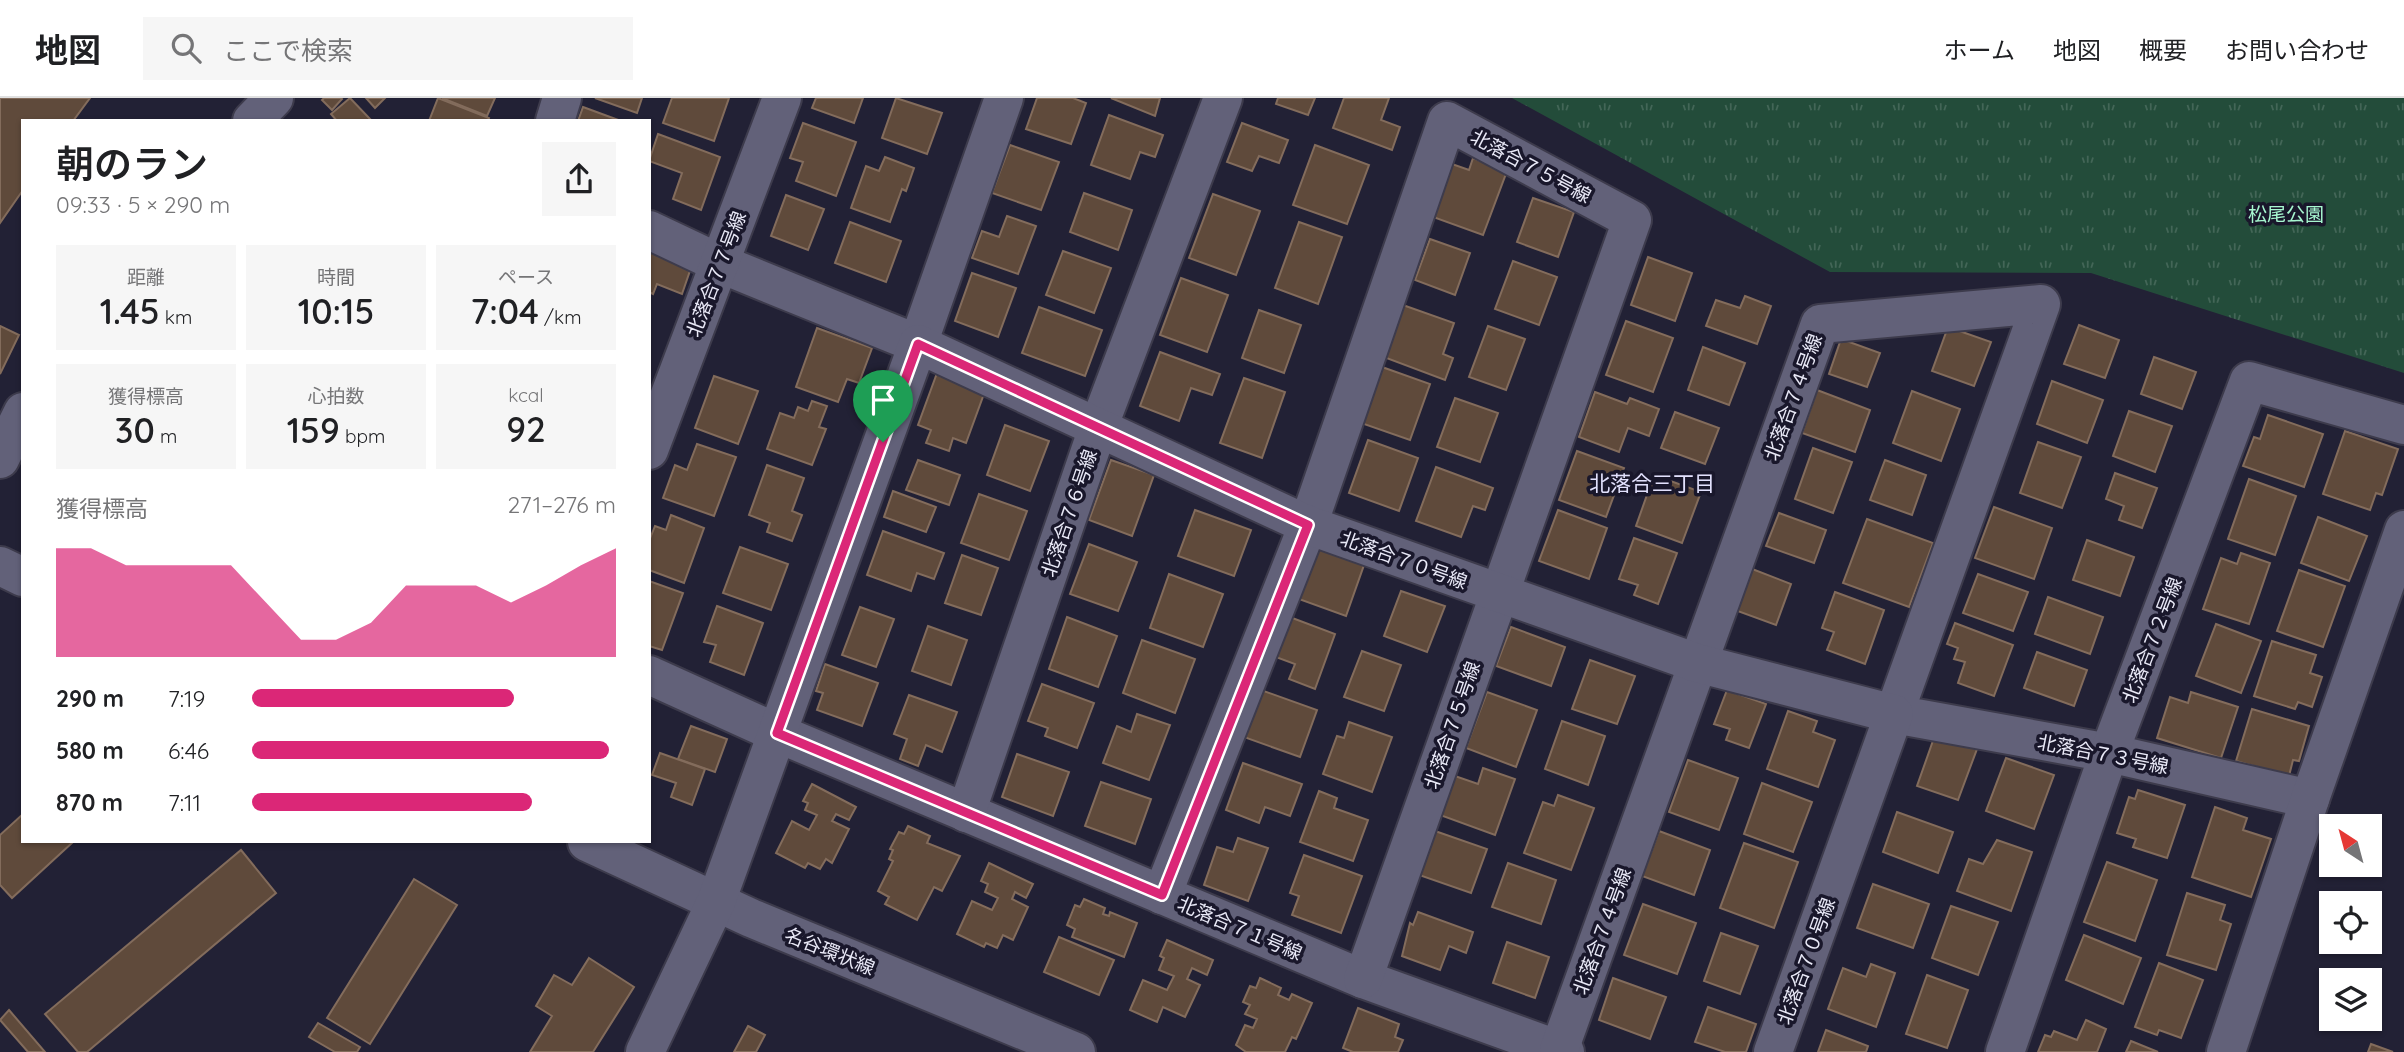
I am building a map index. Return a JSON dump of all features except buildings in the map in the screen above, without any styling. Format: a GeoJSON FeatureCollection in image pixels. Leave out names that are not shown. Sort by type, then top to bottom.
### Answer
{"type":"FeatureCollection","features":[{"type":"Feature","properties":{"kind":"street"},"geometry":{"type":"LineString","coordinates":[[253,119],[274,98]]}},
{"type":"Feature","properties":{"kind":"street"},"geometry":{"type":"LineString","coordinates":[[556,119],[562,98]]}},
{"type":"Feature","properties":{"kind":"street","name":"北落合７７号線"},"geometry":{"type":"LineString","coordinates":[[651,445],[782,98]]}},
{"type":"Feature","properties":{"kind":"street"},"geometry":{"type":"LineString","coordinates":[[645,1052],[716,902],[1004,98]]}},
{"type":"Feature","properties":{"kind":"street","name":"北落合７６号線"},"geometry":{"type":"LineString","coordinates":[[966,813],[1098,428],[1223,98]]}},
{"type":"Feature","properties":{"kind":"street","name":"北落合７５号線"},"geometry":{"type":"LineString","coordinates":[[1162,895],[1308,525],[1447,121],[1632,220],[1363,979]]}},
{"type":"Feature","properties":{"kind":"street","name":"北落合７０号線"},"geometry":{"type":"LineString","coordinates":[[651,231],[721,264],[918,344],[1308,525],[1697,663],[1894,714],[1773,1052]]}},
{"type":"Feature","properties":{"kind":"street","name":"北落合７４号線"},"geometry":{"type":"LineString","coordinates":[[1562,1051],[1697,663],[1820,324],[2041,304],[1894,714]]}},
{"type":"Feature","properties":{"kind":"street","name":"北落合７２号線"},"geometry":{"type":"LineString","coordinates":[[2005,1052],[2109,753],[2249,381],[2404,425]]}},
{"type":"Feature","properties":{"kind":"street"},"geometry":{"type":"LineString","coordinates":[[0,459],[21,416]]}},
{"type":"Feature","properties":{"kind":"street"},"geometry":{"type":"LineString","coordinates":[[2226,1052],[2310,799],[2404,530]]}},
{"type":"Feature","properties":{"kind":"street"},"geometry":{"type":"LineString","coordinates":[[0,566],[21,576]]}},
{"type":"Feature","properties":{"kind":"street","name":"北落合７１号線"},"geometry":{"type":"LineString","coordinates":[[651,676],[777,733],[1363,979],[1562,1051]]}},
{"type":"Feature","properties":{"kind":"street","name":"北落合７３号線"},"geometry":{"type":"LineString","coordinates":[[1894,714],[2109,753],[2310,799]]}},
{"type":"Feature","properties":{"kind":"street","name":"名谷環状線"},"geometry":{"type":"LineString","coordinates":[[589,843],[716,902],[1076,1052]]}},
{"type":"Feature","properties":{"kind":"green space","name":"松尾公園"},"geometry":{"type":"Polygon","coordinates":[[[1512,98],[2404,98],[2404,373],[2091,273],[1830,272],[1512,98]]]}},
{"type":"Feature","properties":{"kind":"district","name":"北落合三丁目"},"geometry":{"type":"Point","coordinates":[1652,484]}},
{"type":"Feature","properties":{"kind":"route"},"geometry":{"type":"LineString","coordinates":[[918,344],[1308,525],[1162,895],[777,733],[883,442],[918,344]]}}]}
